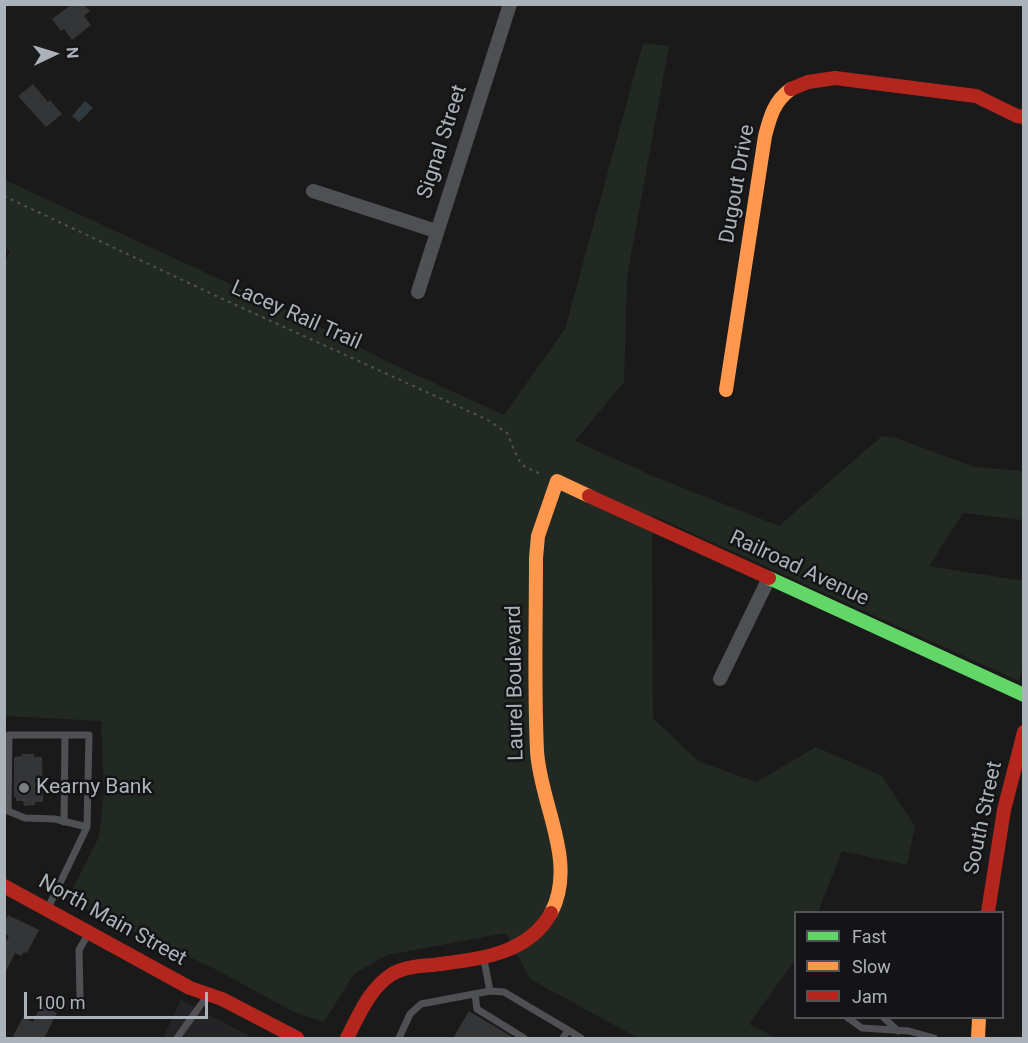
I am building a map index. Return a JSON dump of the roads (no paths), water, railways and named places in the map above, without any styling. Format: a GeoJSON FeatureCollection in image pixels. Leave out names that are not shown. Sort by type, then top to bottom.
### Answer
{"type":"FeatureCollection","features":[{"type":"Feature","properties":{"kind":"main road","name":"Dugout Drive"},"geometry":{"type":"LineString","coordinates":[[726,390],[765,136],[774,107],[784,95],[794,87],[814,79],[835,78],[976,96],[1023,117]]}},
{"type":"Feature","properties":{"kind":"main road","name":"Railroad Avenue"},"geometry":{"type":"LineString","coordinates":[[557,481],[1023,695]]}},
{"type":"Feature","properties":{"kind":"main road","name":"Laurel Boulevard"},"geometry":{"type":"LineString","coordinates":[[347,1038],[375,988],[388,977],[409,968],[484,958],[520,946],[536,934],[547,921],[556,904],[560,889],[560,860],[541,777],[535,730],[536,558],[541,525],[557,481]]}},
{"type":"Feature","properties":{"kind":"main road","name":"South Street"},"geometry":{"type":"LineString","coordinates":[[988,911],[1004,810],[1023,732]]}},
{"type":"Feature","properties":{"kind":"main road","name":"North Main Street"},"geometry":{"type":"LineString","coordinates":[[4,886],[190,988],[222,999],[297,1038]]}},
{"type":"Feature","properties":{"kind":"main road"},"geometry":{"type":"LineString","coordinates":[[978,1038],[979,1019]]}},
{"type":"Feature","properties":{"kind":"street","name":"Signal Street"},"geometry":{"type":"LineString","coordinates":[[418,292],[510,4]]}},
{"type":"Feature","properties":{"kind":"street"},"geometry":{"type":"LineString","coordinates":[[313,191],[436,231]]}},
{"type":"Feature","properties":{"kind":"street"},"geometry":{"type":"LineString","coordinates":[[720,679],[769,578]]}},
{"type":"Feature","properties":{"kind":"lane"},"geometry":{"type":"LineString","coordinates":[[47,910],[87,827],[88,735],[9,735],[8,811],[26,818],[56,819],[87,827]]}},
{"type":"Feature","properties":{"kind":"lane"},"geometry":{"type":"LineString","coordinates":[[64,822],[65,736]]}},
{"type":"Feature","properties":{"kind":"lane"},"geometry":{"type":"LineString","coordinates":[[80,998],[79,950],[89,934]]}},
{"type":"Feature","properties":{"kind":"lane"},"geometry":{"type":"LineString","coordinates":[[484,958],[490,991]]}},
{"type":"Feature","properties":{"kind":"lane"},"geometry":{"type":"LineString","coordinates":[[399,1038],[410,1014],[421,1004],[490,991],[504,992],[581,1038]]}},
{"type":"Feature","properties":{"kind":"lane"},"geometry":{"type":"LineString","coordinates":[[177,1038],[209,994]]}},
{"type":"Feature","properties":{"kind":"lane"},"geometry":{"type":"LineString","coordinates":[[475,994],[477,1010],[524,1038]]}},
{"type":"Feature","properties":{"kind":"lane"},"geometry":{"type":"LineString","coordinates":[[851,1019],[862,1028],[898,1031],[934,1038]]}},
{"type":"Feature","properties":{"kind":"lane"},"geometry":{"type":"LineString","coordinates":[[886,1019],[898,1031]]}},
{"type":"Feature","properties":{"kind":"lane"},"geometry":{"type":"LineString","coordinates":[[563,1038],[568,1030]]}},
{"type":"Feature","properties":{"kind":"place","name":"Kearny Bank"},"geometry":{"type":"Point","coordinates":[24,788]}}]}
